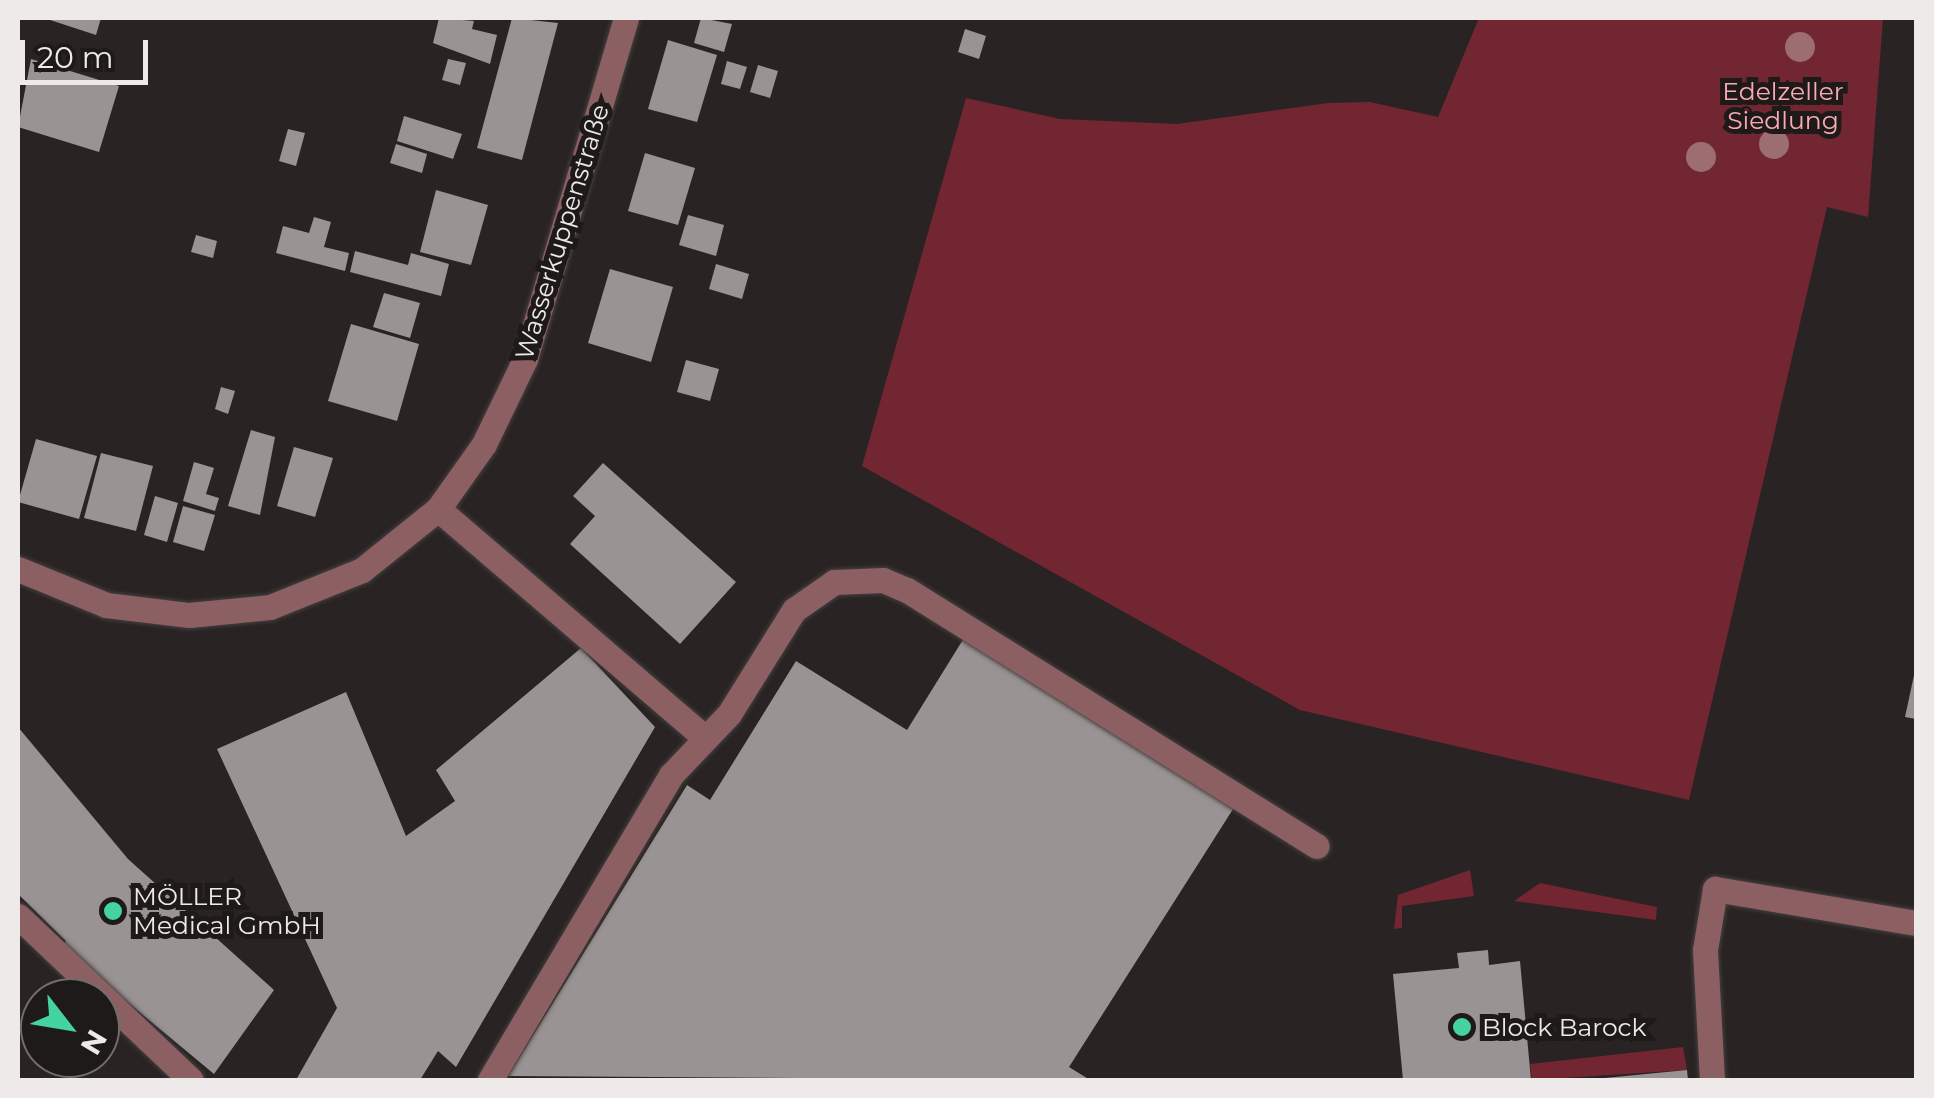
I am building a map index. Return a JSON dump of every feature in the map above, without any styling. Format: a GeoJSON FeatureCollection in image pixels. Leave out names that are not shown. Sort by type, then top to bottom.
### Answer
{"type":"FeatureCollection","features":[{"type":"Feature","properties":{"kind":"street","name":"Wasserkuppenstraße"},"geometry":{"type":"LineString","coordinates":[[18,569],[106,605],[189,614],[270,608],[362,570],[438,509],[484,444],[525,358],[626,18]]}},
{"type":"Feature","properties":{"kind":"street"},"geometry":{"type":"LineString","coordinates":[[438,509],[705,738]]}},
{"type":"Feature","properties":{"kind":"street"},"geometry":{"type":"LineString","coordinates":[[490,1080],[671,775],[705,738],[812,593],[856,577],[883,580],[1316,846]]}},
{"type":"Feature","properties":{"kind":"street"},"geometry":{"type":"LineString","coordinates":[[1712,1080],[1705,950],[1715,889],[1916,922]]}},
{"type":"Feature","properties":{"kind":"street"},"geometry":{"type":"LineString","coordinates":[[18,916],[190,1080]]}},
{"type":"Feature","properties":{"kind":"green space","name":"Edelzeller Siedlung"},"geometry":{"type":"Polygon","coordinates":[[[1479,18],[1883,18],[1868,217],[1827,207],[1689,800],[1300,710],[862,466],[966,98],[1060,119],[1177,124],[1328,103],[1370,102],[1438,117],[1479,18]]]}},
{"type":"Feature","properties":{"kind":"green space"},"geometry":{"type":"Polygon","coordinates":[[[1470,870],[1474,896],[1402,906],[1402,928],[1394,929],[1398,895],[1470,870]]]}},
{"type":"Feature","properties":{"kind":"green space"},"geometry":{"type":"Polygon","coordinates":[[[1540,883],[1657,907],[1656,920],[1514,901],[1540,883]]]}},
{"type":"Feature","properties":{"kind":"green space"},"geometry":{"type":"Polygon","coordinates":[[[1683,1047],[1687,1070],[1532,1080],[1530,1064],[1683,1047]]]}},
{"type":"Feature","properties":{"kind":"building"},"geometry":{"type":"Polygon","coordinates":[[[44,18],[101,18],[96,35],[44,18]]]}},
{"type":"Feature","properties":{"kind":"building"},"geometry":{"type":"Polygon","coordinates":[[[439,18],[474,21],[472,29],[497,35],[490,64],[433,43],[439,18]]]}},
{"type":"Feature","properties":{"kind":"building"},"geometry":{"type":"Polygon","coordinates":[[[512,18],[558,23],[522,160],[477,148],[512,18]]]}},
{"type":"Feature","properties":{"kind":"building"},"geometry":{"type":"Polygon","coordinates":[[[701,18],[732,24],[724,52],[694,43],[701,18]]]}},
{"type":"Feature","properties":{"kind":"building"},"geometry":{"type":"Polygon","coordinates":[[[965,29],[986,36],[979,59],[958,52],[965,29]]]}},
{"type":"Feature","properties":{"kind":"building"},"geometry":{"type":"Polygon","coordinates":[[[668,40],[717,55],[697,122],[648,109],[668,40]]]}},
{"type":"Feature","properties":{"kind":"building"},"geometry":{"type":"Polygon","coordinates":[[[31,59],[119,86],[99,152],[18,127],[31,59]]]}},
{"type":"Feature","properties":{"kind":"building"},"geometry":{"type":"Polygon","coordinates":[[[448,59],[466,63],[460,85],[442,80],[448,59]]]}},
{"type":"Feature","properties":{"kind":"building"},"geometry":{"type":"Polygon","coordinates":[[[727,61],[747,67],[740,89],[721,84],[727,61]]]}},
{"type":"Feature","properties":{"kind":"building"},"geometry":{"type":"Polygon","coordinates":[[[758,65],[778,71],[770,98],[750,92],[758,65]]]}},
{"type":"Feature","properties":{"kind":"building"},"geometry":{"type":"Polygon","coordinates":[[[404,116],[462,134],[453,159],[397,141],[404,116]]]}},
{"type":"Feature","properties":{"kind":"building"},"geometry":{"type":"Polygon","coordinates":[[[288,129],[305,133],[296,166],[279,161],[288,129]]]}},
{"type":"Feature","properties":{"kind":"building"},"geometry":{"type":"Polygon","coordinates":[[[396,144],[427,154],[422,173],[390,163],[396,144]]]}},
{"type":"Feature","properties":{"kind":"building"},"geometry":{"type":"Polygon","coordinates":[[[645,153],[695,168],[678,225],[628,211],[645,153]]]}},
{"type":"Feature","properties":{"kind":"building"},"geometry":{"type":"Polygon","coordinates":[[[436,190],[488,205],[471,265],[420,252],[436,190]]]}},
{"type":"Feature","properties":{"kind":"building"},"geometry":{"type":"Polygon","coordinates":[[[688,215],[724,225],[716,256],[679,245],[688,215]]]}},
{"type":"Feature","properties":{"kind":"building"},"geometry":{"type":"Polygon","coordinates":[[[314,217],[331,222],[324,247],[349,253],[345,271],[276,253],[283,226],[309,233],[314,217]]]}},
{"type":"Feature","properties":{"kind":"building"},"geometry":{"type":"Polygon","coordinates":[[[196,235],[217,241],[213,258],[191,252],[196,235]]]}},
{"type":"Feature","properties":{"kind":"building"},"geometry":{"type":"Polygon","coordinates":[[[355,251],[408,265],[411,253],[449,264],[441,296],[350,272],[355,251]]]}},
{"type":"Feature","properties":{"kind":"building"},"geometry":{"type":"Polygon","coordinates":[[[716,264],[749,274],[742,299],[709,289],[716,264]]]}},
{"type":"Feature","properties":{"kind":"building"},"geometry":{"type":"Polygon","coordinates":[[[610,269],[673,287],[651,362],[588,343],[610,269]]]}},
{"type":"Feature","properties":{"kind":"building"},"geometry":{"type":"Polygon","coordinates":[[[384,293],[420,303],[410,338],[373,327],[384,293]]]}},
{"type":"Feature","properties":{"kind":"building"},"geometry":{"type":"Polygon","coordinates":[[[351,324],[419,344],[397,421],[328,401],[351,324]]]}},
{"type":"Feature","properties":{"kind":"building"},"geometry":{"type":"Polygon","coordinates":[[[686,360],[719,369],[710,401],[677,392],[686,360]]]}},
{"type":"Feature","properties":{"kind":"building"},"geometry":{"type":"Polygon","coordinates":[[[221,387],[235,391],[228,414],[215,409],[221,387]]]}},
{"type":"Feature","properties":{"kind":"building"},"geometry":{"type":"Polygon","coordinates":[[[251,430],[275,437],[260,515],[228,506],[251,430]]]}},
{"type":"Feature","properties":{"kind":"building"},"geometry":{"type":"Polygon","coordinates":[[[36,439],[97,456],[79,519],[18,502],[36,439]]]}},
{"type":"Feature","properties":{"kind":"building"},"geometry":{"type":"Polygon","coordinates":[[[294,447],[333,458],[315,517],[277,506],[294,447]]]}},
{"type":"Feature","properties":{"kind":"building"},"geometry":{"type":"Polygon","coordinates":[[[101,453],[153,466],[136,531],[84,518],[101,453]]]}},
{"type":"Feature","properties":{"kind":"building"},"geometry":{"type":"Polygon","coordinates":[[[194,462],[214,468],[206,494],[219,498],[215,511],[183,501],[194,462]]]}},
{"type":"Feature","properties":{"kind":"building"},"geometry":{"type":"Polygon","coordinates":[[[603,463],[736,582],[680,644],[570,544],[595,516],[573,496],[603,463]]]}},
{"type":"Feature","properties":{"kind":"building"},"geometry":{"type":"Polygon","coordinates":[[[155,496],[178,503],[167,542],[144,535],[155,496]]]}},
{"type":"Feature","properties":{"kind":"building"},"geometry":{"type":"Polygon","coordinates":[[[183,506],[215,515],[204,551],[173,542],[183,506]]]}},
{"type":"Feature","properties":{"kind":"building"},"geometry":{"type":"Polygon","coordinates":[[[964,638],[1235,806],[1069,1067],[1090,1080],[508,1076],[687,785],[710,800],[796,661],[907,730],[964,638]]]}},
{"type":"Feature","properties":{"kind":"building"},"geometry":{"type":"Polygon","coordinates":[[[581,648],[655,727],[456,1067],[438,1051],[420,1080],[296,1080],[337,1008],[217,749],[346,692],[406,836],[455,801],[436,770],[581,648]]]}},
{"type":"Feature","properties":{"kind":"building"},"geometry":{"type":"Polygon","coordinates":[[[1916,666],[1916,719],[1905,717],[1916,666]]]}},
{"type":"Feature","properties":{"kind":"building","name":"MÖLLER Medical GmbH"},"geometry":{"type":"Polygon","coordinates":[[[18,727],[128,859],[274,990],[214,1074],[120,996],[120,978],[98,978],[61,947],[66,941],[18,894],[18,727]]]}},
{"type":"Feature","properties":{"kind":"building","name":"Block Barock"},"geometry":{"type":"Polygon","coordinates":[[[1488,950],[1489,965],[1520,961],[1531,1080],[1403,1080],[1393,974],[1459,968],[1457,953],[1488,950]]]}},
{"type":"Feature","properties":{"kind":"building","name":"Block Barock"},"geometry":{"type":"Polygon","coordinates":[[[1687,1070],[1688,1080],[1605,1080],[1605,1078],[1687,1070]]]}},
{"type":"Feature","properties":{"kind":"place","name":"MÖLLER Medical GmbH"},"geometry":{"type":"Point","coordinates":[113,911]}},
{"type":"Feature","properties":{"kind":"place","name":"Block Barock"},"geometry":{"type":"Point","coordinates":[1462,1027]}}]}
